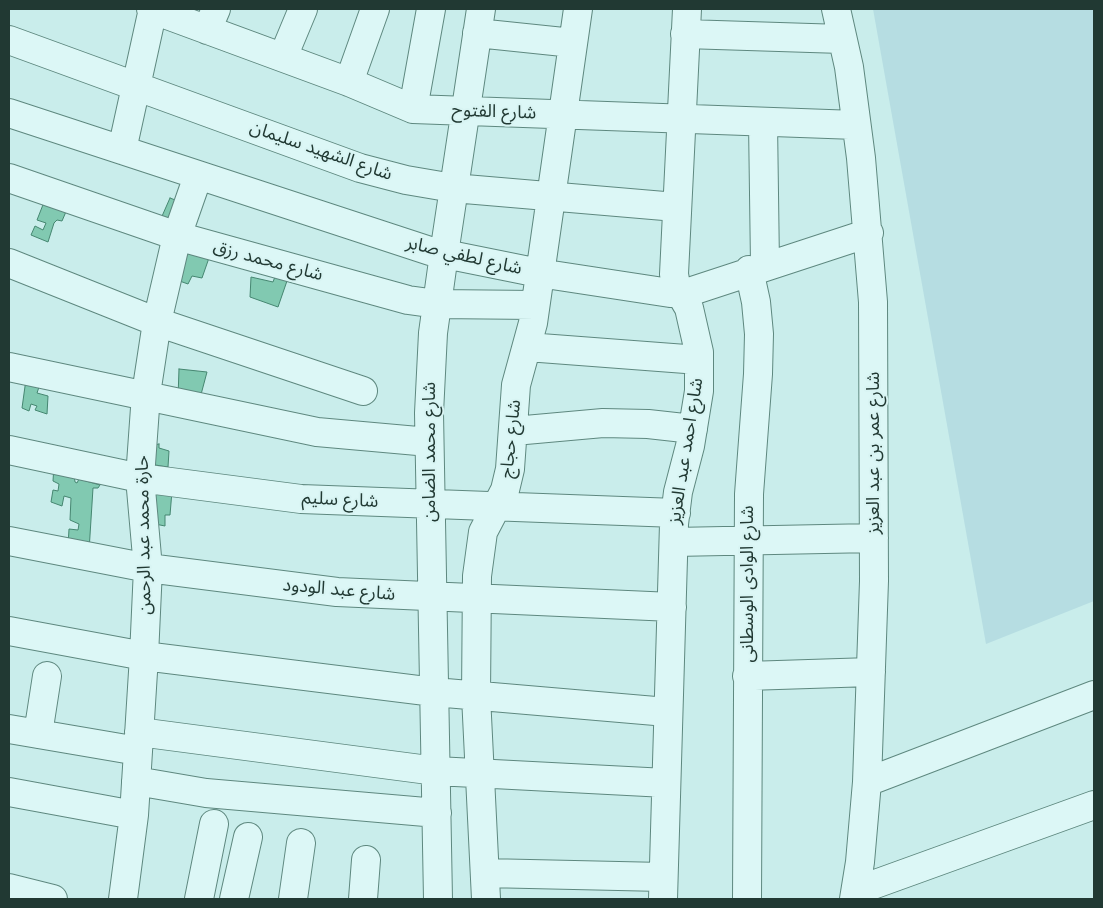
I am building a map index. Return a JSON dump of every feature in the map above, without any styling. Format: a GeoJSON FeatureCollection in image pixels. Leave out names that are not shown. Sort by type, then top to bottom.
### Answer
{"type":"FeatureCollection","features":[{"type":"Feature","properties":{"kind":"street"},"geometry":{"type":"LineString","coordinates":[[122,150],[152,9]]}},
{"type":"Feature","properties":{"kind":"street","name":"شارع الفتوح"},"geometry":{"type":"LineString","coordinates":[[152,9],[211,19],[283,58],[349,82],[413,109],[856,125]]}},
{"type":"Feature","properties":{"kind":"street"},"geometry":{"type":"LineString","coordinates":[[283,58],[302,9]]}},
{"type":"Feature","properties":{"kind":"street"},"geometry":{"type":"LineString","coordinates":[[349,82],[375,9]]}},
{"type":"Feature","properties":{"kind":"street"},"geometry":{"type":"LineString","coordinates":[[413,109],[431,9]]}},
{"type":"Feature","properties":{"kind":"street","name":"شارع حجاج"},"geometry":{"type":"LineString","coordinates":[[486,886],[476,696],[476,599],[483,532],[505,490],[510,469],[516,385],[535,305],[561,114],[578,9]]}},
{"type":"Feature","properties":{"kind":"street","name":"شارع عمر بن عبد العزيز"},"geometry":{"type":"LineString","coordinates":[[836,9],[849,67],[869,232],[873,302],[874,538],[871,672],[867,782],[855,895]]}},
{"type":"Feature","properties":{"kind":"street"},"geometry":{"type":"LineString","coordinates":[[479,21],[572,43]]}},
{"type":"Feature","properties":{"kind":"street","name":"شارع محمد الضامن"},"geometry":{"type":"LineString","coordinates":[[438,899],[429,505],[429,442],[434,333],[464,111],[479,21]]}},
{"type":"Feature","properties":{"kind":"street"},"geometry":{"type":"LineString","coordinates":[[686,21],[842,39]]}},
{"type":"Feature","properties":{"kind":"street","name":"شارع احمد عبد العزيز"},"geometry":{"type":"LineString","coordinates":[[663,888],[667,712],[676,513],[699,391],[699,360],[689,308],[679,293],[674,274],[686,21]]}},
{"type":"Feature","properties":{"kind":"street","name":"شارع الشهيد سليمان"},"geometry":{"type":"LineString","coordinates":[[9,40],[360,168],[406,180],[453,188],[676,207]]}},
{"type":"Feature","properties":{"kind":"street","name":"شارع لطفي صابر"},"geometry":{"type":"LineString","coordinates":[[9,113],[198,176],[444,254],[539,273],[679,293],[869,232]]}},
{"type":"Feature","properties":{"kind":"street","name":"شارع الوادى الوسطانى"},"geometry":{"type":"LineString","coordinates":[[747,899],[748,541],[749,494],[758,374],[759,342],[756,302],[763,122]]}},
{"type":"Feature","properties":{"kind":"street","name":"حارة محمد عبد الرحمن"},"geometry":{"type":"LineString","coordinates":[[123,899],[134,814],[144,656],[148,568],[140,478],[146,394],[157,322],[177,236],[198,176]]}},
{"type":"Feature","properties":{"kind":"street","name":"شارع محمد رزق"},"geometry":{"type":"LineString","coordinates":[[9,178],[177,236],[408,300],[438,304],[535,305]]}},
{"type":"Feature","properties":{"kind":"street"},"geometry":{"type":"LineString","coordinates":[[9,263],[157,322],[363,391]]}},
{"type":"Feature","properties":{"kind":"street"},"geometry":{"type":"LineString","coordinates":[[526,347],[699,360]]}},
{"type":"Feature","properties":{"kind":"street"},"geometry":{"type":"LineString","coordinates":[[9,367],[146,394],[317,432],[429,442]]}},
{"type":"Feature","properties":{"kind":"street"},"geometry":{"type":"LineString","coordinates":[[514,432],[603,423],[648,424],[693,429]]}},
{"type":"Feature","properties":{"kind":"street","name":"شارع سليم"},"geometry":{"type":"LineString","coordinates":[[9,450],[140,478],[301,499],[676,513]]}},
{"type":"Feature","properties":{"kind":"street"},"geometry":{"type":"LineString","coordinates":[[674,542],[874,538]]}},
{"type":"Feature","properties":{"kind":"street","name":"شارع عبد الودود"},"geometry":{"type":"LineString","coordinates":[[9,541],[148,568],[337,592],[672,607]]}},
{"type":"Feature","properties":{"kind":"street"},"geometry":{"type":"LineString","coordinates":[[9,631],[144,656],[434,692],[667,712]]}},
{"type":"Feature","properties":{"kind":"street"},"geometry":{"type":"LineString","coordinates":[[748,676],[871,672]]}},
{"type":"Feature","properties":{"kind":"street"},"geometry":{"type":"LineString","coordinates":[[38,734],[46,676]]}},
{"type":"Feature","properties":{"kind":"street"},"geometry":{"type":"LineString","coordinates":[[867,782],[1094,695]]}},
{"type":"Feature","properties":{"kind":"street"},"geometry":{"type":"LineString","coordinates":[[9,729],[38,734],[436,770],[666,784]]}},
{"type":"Feature","properties":{"kind":"street"},"geometry":{"type":"LineString","coordinates":[[136,781],[206,793],[437,813]]}},
{"type":"Feature","properties":{"kind":"street"},"geometry":{"type":"LineString","coordinates":[[9,792],[134,814]]}},
{"type":"Feature","properties":{"kind":"street"},"geometry":{"type":"LineString","coordinates":[[855,895],[1094,805]]}},
{"type":"Feature","properties":{"kind":"street"},"geometry":{"type":"LineString","coordinates":[[199,899],[214,824]]}},
{"type":"Feature","properties":{"kind":"street"},"geometry":{"type":"LineString","coordinates":[[234,899],[248,837]]}},
{"type":"Feature","properties":{"kind":"street"},"geometry":{"type":"LineString","coordinates":[[293,899],[300,843]]}},
{"type":"Feature","properties":{"kind":"street"},"geometry":{"type":"LineString","coordinates":[[363,899],[366,860]]}},
{"type":"Feature","properties":{"kind":"street"},"geometry":{"type":"LineString","coordinates":[[486,886],[663,888]]}},
{"type":"Feature","properties":{"kind":"street"},"geometry":{"type":"LineString","coordinates":[[9,888],[53,899]]}},
{"type":"Feature","properties":{"kind":"shaded area"},"geometry":{"type":"Polygon","coordinates":[[[873,9],[1094,9],[1094,601],[986,644],[873,9]]]}},
{"type":"Feature","properties":{"kind":"building"},"geometry":{"type":"Polygon","coordinates":[[[46,197],[68,207],[62,221],[57,220],[54,223],[48,242],[31,235],[35,226],[43,230],[46,223],[37,220],[46,197]]]}},
{"type":"Feature","properties":{"kind":"building"},"geometry":{"type":"Polygon","coordinates":[[[170,198],[183,203],[175,228],[159,223],[170,198]]]}},
{"type":"Feature","properties":{"kind":"building"},"geometry":{"type":"Polygon","coordinates":[[[181,240],[210,255],[202,278],[192,276],[188,284],[174,279],[181,240]]]}},
{"type":"Feature","properties":{"kind":"building"},"geometry":{"type":"Polygon","coordinates":[[[276,274],[288,278],[278,307],[250,297],[251,277],[273,282],[276,274]]]}},
{"type":"Feature","properties":{"kind":"building"},"geometry":{"type":"Polygon","coordinates":[[[179,369],[207,372],[199,402],[178,398],[179,369]]]}},
{"type":"Feature","properties":{"kind":"building"},"geometry":{"type":"Polygon","coordinates":[[[27,372],[40,384],[37,393],[48,396],[47,414],[35,410],[37,406],[31,404],[29,411],[22,408],[27,372]]]}},
{"type":"Feature","properties":{"kind":"building"},"geometry":{"type":"Polygon","coordinates":[[[159,444],[159,448],[169,451],[168,467],[149,464],[148,446],[159,444]]]}},
{"type":"Feature","properties":{"kind":"building"},"geometry":{"type":"Polygon","coordinates":[[[54,465],[73,468],[75,482],[77,483],[79,479],[100,485],[98,488],[93,488],[89,551],[68,546],[69,529],[78,530],[79,524],[70,520],[71,498],[64,496],[62,506],[51,502],[53,490],[58,491],[59,484],[53,481],[54,465]]]}},
{"type":"Feature","properties":{"kind":"building"},"geometry":{"type":"Polygon","coordinates":[[[148,489],[172,491],[170,515],[165,515],[165,526],[150,523],[148,489]]]}}]}
